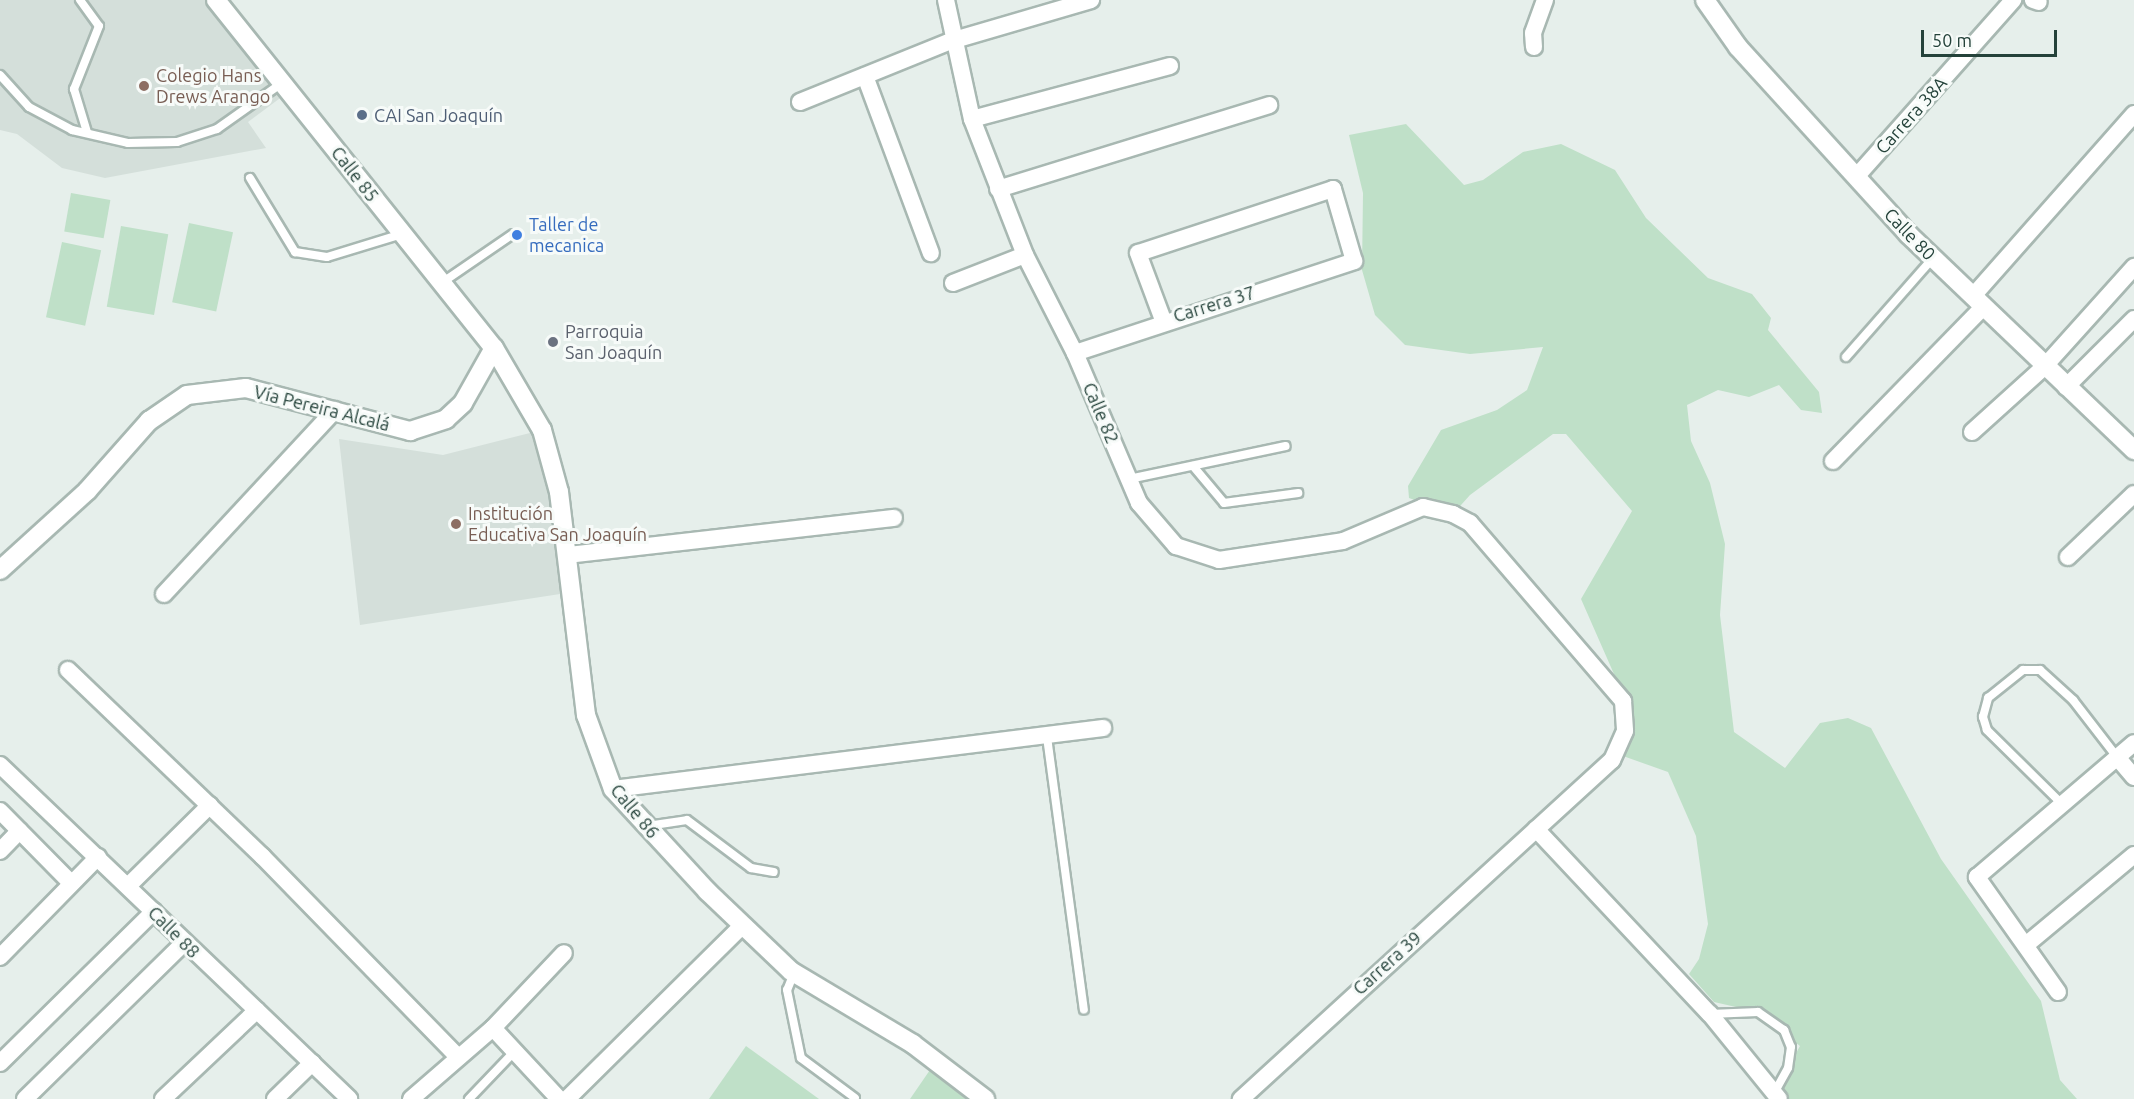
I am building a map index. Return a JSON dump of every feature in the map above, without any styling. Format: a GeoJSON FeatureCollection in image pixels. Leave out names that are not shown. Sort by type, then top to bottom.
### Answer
{"type":"FeatureCollection","features":[{"type":"Feature","properties":{"kind":"main road","name":"Calle 85"},"geometry":{"type":"LineString","coordinates":[[216,0],[284,82],[440,284],[494,348]]}},
{"type":"Feature","properties":{"kind":"main road","name":"Calle 80"},"geometry":{"type":"LineString","coordinates":[[1705,0],[1738,47],[1933,258],[2044,367],[2132,446]]}},
{"type":"Feature","properties":{"kind":"main road","name":"Vía Pereira Alcalá"},"geometry":{"type":"LineString","coordinates":[[0,570],[87,491],[149,421],[187,395],[246,388],[410,430],[446,419],[463,403],[494,348]]}},
{"type":"Feature","properties":{"kind":"main road","name":"Calle 86"},"geometry":{"type":"LineString","coordinates":[[494,348],[542,430],[568,555],[585,715],[613,789],[742,926],[794,973],[913,1044],[985,1099]]}},
{"type":"Feature","properties":{"kind":"street","name":"Calle 82"},"geometry":{"type":"LineString","coordinates":[[946,0],[951,41],[972,119],[1025,255],[1075,353],[1138,503],[1176,546],[1219,560],[1343,541],[1423,507],[1453,514]]}},
{"type":"Feature","properties":{"kind":"street"},"geometry":{"type":"LineString","coordinates":[[800,102],[951,41],[1091,0]]}},
{"type":"Feature","properties":{"kind":"street"},"geometry":{"type":"LineString","coordinates":[[1534,47],[1533,33],[1545,0]]}},
{"type":"Feature","properties":{"kind":"street","name":"Carrera 38A"},"geometry":{"type":"LineString","coordinates":[[1856,177],[2013,0]]}},
{"type":"Feature","properties":{"kind":"street"},"geometry":{"type":"LineString","coordinates":[[972,119],[1170,66]]}},
{"type":"Feature","properties":{"kind":"street"},"geometry":{"type":"LineString","coordinates":[[865,76],[931,253]]}},
{"type":"Feature","properties":{"kind":"street"},"geometry":{"type":"LineString","coordinates":[[998,189],[1269,105]]}},
{"type":"Feature","properties":{"kind":"street"},"geometry":{"type":"LineString","coordinates":[[1833,461],[1979,301],[2134,114]]}},
{"type":"Feature","properties":{"kind":"street","name":"Carrera 37"},"geometry":{"type":"LineString","coordinates":[[1075,353],[1163,320],[1354,261],[1333,189],[1138,253],[1163,320]]}},
{"type":"Feature","properties":{"kind":"street"},"geometry":{"type":"LineString","coordinates":[[952,283],[1025,255]]}},
{"type":"Feature","properties":{"kind":"street"},"geometry":{"type":"LineString","coordinates":[[1972,432],[2044,367],[2134,267]]}},
{"type":"Feature","properties":{"kind":"street"},"geometry":{"type":"LineString","coordinates":[[2066,387],[2134,319]]}},
{"type":"Feature","properties":{"kind":"street"},"geometry":{"type":"LineString","coordinates":[[164,594],[335,410]]}},
{"type":"Feature","properties":{"kind":"street"},"geometry":{"type":"LineString","coordinates":[[2068,557],[2134,494]]}},
{"type":"Feature","properties":{"kind":"street","name":"Carrera 39"},"geometry":{"type":"LineString","coordinates":[[1240,1099],[1612,760],[1624,732],[1623,701],[1470,522],[1453,514]]}},
{"type":"Feature","properties":{"kind":"street"},"geometry":{"type":"LineString","coordinates":[[568,555],[894,518]]}},
{"type":"Feature","properties":{"kind":"street"},"geometry":{"type":"LineString","coordinates":[[68,670],[210,805],[458,1057]]}},
{"type":"Feature","properties":{"kind":"street"},"geometry":{"type":"LineString","coordinates":[[613,789],[1047,737],[1103,728]]}},
{"type":"Feature","properties":{"kind":"street"},"geometry":{"type":"LineString","coordinates":[[2058,992],[2027,944],[1977,876],[2134,743]]}},
{"type":"Feature","properties":{"kind":"street"},"geometry":{"type":"LineString","coordinates":[[2117,757],[2134,777]]}},
{"type":"Feature","properties":{"kind":"street","name":"Calle 88"},"geometry":{"type":"LineString","coordinates":[[0,765],[349,1099]]}},
{"type":"Feature","properties":{"kind":"street"},"geometry":{"type":"LineString","coordinates":[[128,886],[210,805]]}},
{"type":"Feature","properties":{"kind":"street"},"geometry":{"type":"LineString","coordinates":[[0,811],[71,883]]}},
{"type":"Feature","properties":{"kind":"street"},"geometry":{"type":"LineString","coordinates":[[1536,829],[1710,1014],[1777,1096]]}},
{"type":"Feature","properties":{"kind":"street"},"geometry":{"type":"LineString","coordinates":[[0,851],[20,831]]}},
{"type":"Feature","properties":{"kind":"street"},"geometry":{"type":"LineString","coordinates":[[2027,944],[2134,855]]}},
{"type":"Feature","properties":{"kind":"street"},"geometry":{"type":"LineString","coordinates":[[0,957],[98,857]]}},
{"type":"Feature","properties":{"kind":"street"},"geometry":{"type":"LineString","coordinates":[[0,1063],[154,911]]}},
{"type":"Feature","properties":{"kind":"street"},"geometry":{"type":"LineString","coordinates":[[567,1099],[742,926]]}},
{"type":"Feature","properties":{"kind":"street"},"geometry":{"type":"LineString","coordinates":[[25,1099],[184,943]]}},
{"type":"Feature","properties":{"kind":"street"},"geometry":{"type":"LineString","coordinates":[[411,1099],[493,1028],[564,953]]}},
{"type":"Feature","properties":{"kind":"street"},"geometry":{"type":"LineString","coordinates":[[163,1099],[257,1010]]}},
{"type":"Feature","properties":{"kind":"street"},"geometry":{"type":"LineString","coordinates":[[493,1028],[559,1099]]}},
{"type":"Feature","properties":{"kind":"street"},"geometry":{"type":"LineString","coordinates":[[275,1099],[312,1063]]}},
{"type":"Feature","properties":{"kind":"lane"},"geometry":{"type":"LineString","coordinates":[[80,0],[99,26],[74,89],[87,132]]}},
{"type":"Feature","properties":{"kind":"lane"},"geometry":{"type":"LineString","coordinates":[[0,75],[29,107],[87,132],[129,143],[177,142],[217,129],[284,82]]}},
{"type":"Feature","properties":{"kind":"lane"},"geometry":{"type":"LineString","coordinates":[[250,178],[295,252],[327,257],[402,234]]}},
{"type":"Feature","properties":{"kind":"lane"},"geometry":{"type":"LineString","coordinates":[[440,284],[513,234]]}},
{"type":"Feature","properties":{"kind":"lane"},"geometry":{"type":"LineString","coordinates":[[1846,357],[1933,258]]}},
{"type":"Feature","properties":{"kind":"lane"},"geometry":{"type":"LineString","coordinates":[[1129,479],[1286,446]]}},
{"type":"Feature","properties":{"kind":"lane"},"geometry":{"type":"LineString","coordinates":[[1193,466],[1224,503],[1298,493]]}},
{"type":"Feature","properties":{"kind":"lane"},"geometry":{"type":"LineString","coordinates":[[2063,805],[1987,730],[1983,717],[1988,698],[2023,670],[2040,670],[2060,686],[2117,757]]}},
{"type":"Feature","properties":{"kind":"lane"},"geometry":{"type":"LineString","coordinates":[[1047,737],[1084,1009]]}},
{"type":"Feature","properties":{"kind":"lane"},"geometry":{"type":"LineString","coordinates":[[647,826],[687,820],[751,868],[774,872]]}},
{"type":"Feature","properties":{"kind":"lane"},"geometry":{"type":"LineString","coordinates":[[794,973],[787,990],[801,1058],[855,1098]]}},
{"type":"Feature","properties":{"kind":"lane"},"geometry":{"type":"LineString","coordinates":[[1710,1014],[1758,1012],[1785,1030],[1791,1047],[1788,1068],[1777,1096]]}},
{"type":"Feature","properties":{"kind":"lane"},"geometry":{"type":"LineString","coordinates":[[469,1099],[514,1052]]}},
{"type":"Feature","properties":{"kind":"shaded area","name":"Colegio Hans Drews Arango"},"geometry":{"type":"Polygon","coordinates":[[[0,0],[216,0],[291,90],[248,122],[266,148],[105,178],[62,168],[17,134],[0,130],[0,0]]]}},
{"type":"Feature","properties":{"kind":"shaded area","name":"Institución Educativa San Joaquín"},"geometry":{"type":"Polygon","coordinates":[[[542,430],[573,592],[360,625],[339,439],[443,455],[542,430]]]}},
{"type":"Feature","properties":{"kind":"green space"},"geometry":{"type":"Polygon","coordinates":[[[1406,124],[1464,185],[1483,180],[1523,152],[1561,144],[1615,170],[1646,218],[1708,278],[1752,294],[1771,318],[1768,330],[1819,392],[1822,413],[1801,410],[1779,385],[1749,397],[1718,390],[1687,405],[1691,441],[1710,483],[1725,544],[1720,615],[1734,732],[1785,768],[1820,723],[1848,718],[1871,728],[1941,859],[2041,1001],[2060,1080],[2077,1099],[1779,1099],[1774,1093],[1800,1046],[1758,1012],[1714,1002],[1689,974],[1699,959],[1708,924],[1696,836],[1668,772],[1623,756],[1632,715],[1581,599],[1632,511],[1566,434],[1553,434],[1470,495],[1453,514],[1409,498],[1408,486],[1441,430],[1497,410],[1527,390],[1543,347],[1470,354],[1405,345],[1375,315],[1362,270],[1363,193],[1349,135],[1406,124]]]}},
{"type":"Feature","properties":{"kind":"green space"},"geometry":{"type":"Polygon","coordinates":[[[71,193],[110,200],[104,238],[64,231],[71,193]]]}},
{"type":"Feature","properties":{"kind":"green space"},"geometry":{"type":"Polygon","coordinates":[[[189,223],[233,232],[216,312],[172,302],[189,223]]]}},
{"type":"Feature","properties":{"kind":"green space"},"geometry":{"type":"Polygon","coordinates":[[[121,226],[168,234],[154,315],[107,307],[121,226]]]}},
{"type":"Feature","properties":{"kind":"green space"},"geometry":{"type":"Polygon","coordinates":[[[62,242],[101,250],[85,326],[46,317],[62,242]]]}},
{"type":"Feature","properties":{"kind":"green space"},"geometry":{"type":"Polygon","coordinates":[[[746,1046],[819,1099],[709,1099],[746,1046]]]}},
{"type":"Feature","properties":{"kind":"green space"},"geometry":{"type":"Polygon","coordinates":[[[932,1067],[975,1099],[910,1099],[932,1067]]]}},
{"type":"Feature","properties":{"kind":"place","name":"Colegio Hans Drews Arango"},"geometry":{"type":"Point","coordinates":[144,86]}},
{"type":"Feature","properties":{"kind":"place","name":"CAI San Joaquín"},"geometry":{"type":"Point","coordinates":[362,115]}},
{"type":"Feature","properties":{"kind":"place","name":"Taller de mecanica"},"geometry":{"type":"Point","coordinates":[517,235]}},
{"type":"Feature","properties":{"kind":"place","name":"Parroquia San Joaquín"},"geometry":{"type":"Point","coordinates":[553,342]}},
{"type":"Feature","properties":{"kind":"place","name":"Institución Educativa San Joaquín"},"geometry":{"type":"Point","coordinates":[456,524]}}]}
